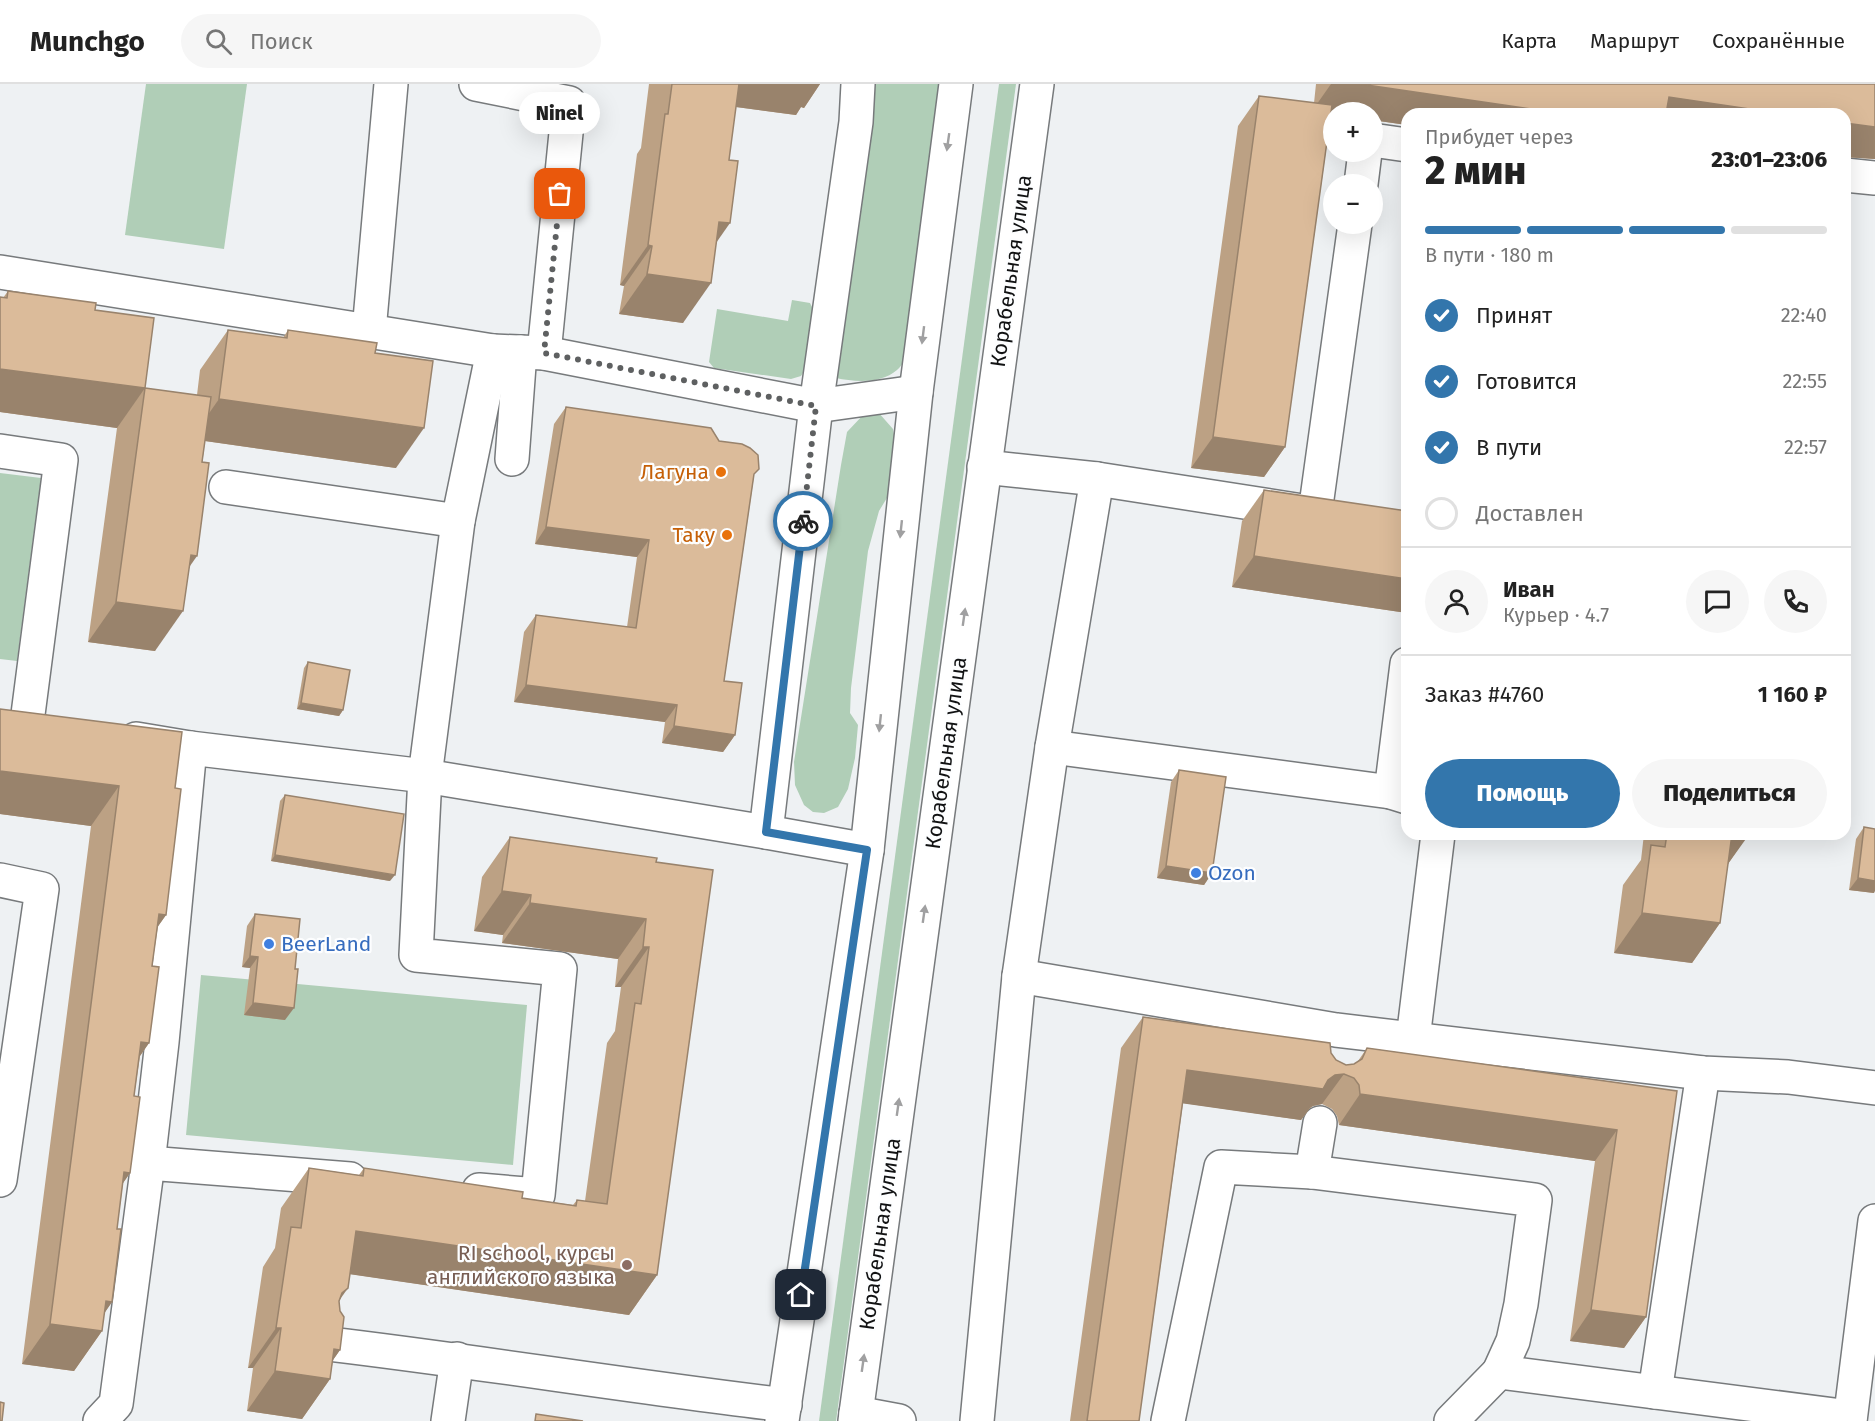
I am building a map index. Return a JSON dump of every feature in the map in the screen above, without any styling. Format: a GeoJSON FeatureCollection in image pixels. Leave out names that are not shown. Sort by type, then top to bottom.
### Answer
{"type":"FeatureCollection","features":[{"type":"Feature","properties":{"kind":"main road"},"geometry":{"type":"LineString","coordinates":[[369,331],[391,84]]}},
{"type":"Feature","properties":{"kind":"main road"},"geometry":{"type":"LineString","coordinates":[[476,84],[568,102],[519,352],[513,459]]}},
{"type":"Feature","properties":{"kind":"main road"},"geometry":{"type":"LineString","coordinates":[[766,832],[816,406],[856,122],[858,84]]}},
{"type":"Feature","properties":{"kind":"main road"},"geometry":{"type":"LineString","coordinates":[[329,1344],[457,1359],[693,1408],[783,1413],[867,850],[916,392],[956,84]]}},
{"type":"Feature","properties":{"kind":"main road","name":"Корабельная улица"},"geometry":{"type":"LineString","coordinates":[[855,1417],[1037,84]]}},
{"type":"Feature","properties":{"kind":"main road"},"geometry":{"type":"LineString","coordinates":[[1383,142],[1401,144]]}},
{"type":"Feature","properties":{"kind":"main road"},"geometry":{"type":"LineString","coordinates":[[1851,175],[1875,177]]}},
{"type":"Feature","properties":{"kind":"main road"},"geometry":{"type":"LineString","coordinates":[[1315,513],[1354,234]]}},
{"type":"Feature","properties":{"kind":"main road"},"geometry":{"type":"LineString","coordinates":[[0,272],[369,331],[519,352],[816,406],[916,392]]}},
{"type":"Feature","properties":{"kind":"main road"},"geometry":{"type":"LineString","coordinates":[[455,1188],[538,1195],[560,969],[416,955],[425,776],[458,521],[519,352]]}},
{"type":"Feature","properties":{"kind":"main road"},"geometry":{"type":"LineString","coordinates":[[0,451],[61,460],[26,721]]}},
{"type":"Feature","properties":{"kind":"main road"},"geometry":{"type":"LineString","coordinates":[[984,467],[1096,478],[1350,518]]}},
{"type":"Feature","properties":{"kind":"main road"},"geometry":{"type":"LineString","coordinates":[[977,1421],[1019,976],[1052,747],[1096,478]]}},
{"type":"Feature","properties":{"kind":"main road"},"geometry":{"type":"LineString","coordinates":[[226,487],[458,521]]}},
{"type":"Feature","properties":{"kind":"main road"},"geometry":{"type":"LineString","coordinates":[[108,735],[189,748],[425,776],[867,850]]}},
{"type":"Feature","properties":{"kind":"main road"},"geometry":{"type":"LineString","coordinates":[[1052,747],[1399,795],[1401,762]]}},
{"type":"Feature","properties":{"kind":"main road"},"geometry":{"type":"LineString","coordinates":[[100,1421],[116,1404],[148,1163],[162,1042],[189,748]]}},
{"type":"Feature","properties":{"kind":"main road"},"geometry":{"type":"LineString","coordinates":[[1413,1039],[1437,840]]}},
{"type":"Feature","properties":{"kind":"main road"},"geometry":{"type":"LineString","coordinates":[[0,880],[42,890],[0,1180]]}},
{"type":"Feature","properties":{"kind":"main road"},"geometry":{"type":"LineString","coordinates":[[1019,976],[1334,1042],[1413,1039],[1703,1073],[1788,1077],[1875,1088]]}},
{"type":"Feature","properties":{"kind":"main road"},"geometry":{"type":"LineString","coordinates":[[1655,1392],[1703,1073]]}},
{"type":"Feature","properties":{"kind":"main road"},"geometry":{"type":"LineString","coordinates":[[1312,1172],[1320,1123]]}},
{"type":"Feature","properties":{"kind":"main road"},"geometry":{"type":"LineString","coordinates":[[148,1163],[384,1182]]}},
{"type":"Feature","properties":{"kind":"main road"},"geometry":{"type":"LineString","coordinates":[[1168,1421],[1221,1167],[1312,1172],[1535,1200],[1521,1304],[1513,1341],[1499,1372],[1451,1421]]}},
{"type":"Feature","properties":{"kind":"main road"},"geometry":{"type":"LineString","coordinates":[[1499,1372],[1850,1419],[1875,1221]]}},
{"type":"Feature","properties":{"kind":"main road"},"geometry":{"type":"LineString","coordinates":[[448,1421],[457,1359]]}},
{"type":"Feature","properties":{"kind":"main road"},"geometry":{"type":"LineString","coordinates":[[855,1417],[899,1421]]}},
{"type":"Feature","properties":{"kind":"green space"},"geometry":{"type":"Polygon","coordinates":[[[146,84],[247,84],[224,249],[125,235],[146,84]]]}},
{"type":"Feature","properties":{"kind":"green space"},"geometry":{"type":"Polygon","coordinates":[[[868,84],[947,84],[912,350],[891,375],[876,380],[859,381],[836,378],[868,84]]]}},
{"type":"Feature","properties":{"kind":"green space"},"geometry":{"type":"Polygon","coordinates":[[[999,84],[1016,84],[836,1421],[819,1421],[999,84]]]}},
{"type":"Feature","properties":{"kind":"green space"},"geometry":{"type":"Polygon","coordinates":[[[792,300],[810,303],[816,315],[809,364],[801,376],[791,379],[714,368],[709,362],[717,309],[788,321],[792,300]]]}},
{"type":"Feature","properties":{"kind":"green space"},"geometry":{"type":"Polygon","coordinates":[[[878,412],[893,429],[899,463],[893,488],[879,511],[868,551],[851,688],[850,713],[858,725],[855,758],[848,789],[838,807],[824,813],[813,812],[804,805],[795,785],[794,762],[841,465],[847,432],[864,414],[878,412]]]}},
{"type":"Feature","properties":{"kind":"green space"},"geometry":{"type":"Polygon","coordinates":[[[0,473],[41,478],[17,661],[0,659],[0,473]]]}},
{"type":"Feature","properties":{"kind":"green space"},"geometry":{"type":"Polygon","coordinates":[[[201,975],[527,1005],[513,1165],[186,1135],[201,975]]]}},
{"type":"Feature","properties":{"kind":"building"},"geometry":{"type":"Polygon","coordinates":[[[672,84],[739,84],[729,160],[738,161],[730,223],[719,222],[711,283],[647,274],[652,246],[648,245],[665,114],[668,114],[672,84]]]}},
{"type":"Feature","properties":{"kind":"building"},"geometry":{"type":"Polygon","coordinates":[[[1360,84],[1875,84],[1875,127],[1851,124],[1851,108],[1743,108],[1669,97],[1667,108],[1524,108],[1360,84]]]}},
{"type":"Feature","properties":{"kind":"building"},"geometry":{"type":"Polygon","coordinates":[[[1259,96],[1323,104],[1324,162],[1285,447],[1213,437],[1259,96]]]}},
{"type":"Feature","properties":{"kind":"building"},"geometry":{"type":"Polygon","coordinates":[[[8,291],[96,303],[95,310],[154,318],[145,388],[0,369],[0,297],[7,298],[8,291]]]}},
{"type":"Feature","properties":{"kind":"building"},"geometry":{"type":"Polygon","coordinates":[[[228,330],[287,338],[288,330],[377,343],[375,353],[433,361],[424,428],[219,399],[228,330]]]}},
{"type":"Feature","properties":{"kind":"building"},"geometry":{"type":"Polygon","coordinates":[[[145,388],[211,397],[202,462],[209,463],[197,556],[191,555],[183,611],[116,602],[145,388]]]}},
{"type":"Feature","properties":{"kind":"building"},"geometry":{"type":"Polygon","coordinates":[[[566,407],[711,428],[719,441],[742,444],[758,455],[759,469],[754,474],[724,681],[742,683],[735,735],[674,726],[677,705],[526,685],[536,615],[636,628],[649,540],[546,527],[566,407]]]}},
{"type":"Feature","properties":{"kind":"building"},"geometry":{"type":"Polygon","coordinates":[[[1264,490],[1401,510],[1401,578],[1254,556],[1264,490]]]}},
{"type":"Feature","properties":{"kind":"building"},"geometry":{"type":"Polygon","coordinates":[[[308,662],[350,670],[343,710],[301,703],[308,662]]]}},
{"type":"Feature","properties":{"kind":"building"},"geometry":{"type":"Polygon","coordinates":[[[0,709],[182,732],[175,788],[181,789],[166,915],[159,914],[152,966],[159,967],[149,1043],[141,1042],[134,1096],[140,1097],[130,1173],[124,1172],[117,1229],[121,1229],[112,1302],[106,1301],[102,1331],[50,1324],[119,786],[0,771],[0,709]]]}},
{"type":"Feature","properties":{"kind":"building"},"geometry":{"type":"Polygon","coordinates":[[[1179,770],[1226,777],[1212,873],[1166,866],[1179,770]]]}},
{"type":"Feature","properties":{"kind":"building"},"geometry":{"type":"Polygon","coordinates":[[[285,795],[404,814],[395,875],[275,855],[285,795]]]}},
{"type":"Feature","properties":{"kind":"building"},"geometry":{"type":"Polygon","coordinates":[[[1864,827],[1875,829],[1875,881],[1858,878],[1864,827]]]}},
{"type":"Feature","properties":{"kind":"building"},"geometry":{"type":"Polygon","coordinates":[[[510,837],[657,858],[656,862],[713,870],[657,1275],[356,1231],[348,1288],[342,1293],[339,1301],[340,1311],[344,1317],[340,1350],[334,1349],[330,1379],[275,1371],[281,1328],[276,1328],[291,1227],[301,1228],[309,1168],[363,1176],[364,1168],[523,1192],[522,1198],[576,1206],[577,1200],[607,1204],[635,1003],[641,1004],[649,947],[643,947],[646,919],[530,903],[531,895],[502,891],[510,837]]]}},
{"type":"Feature","properties":{"kind":"building"},"geometry":{"type":"Polygon","coordinates":[[[1666,840],[1731,840],[1720,923],[1642,913],[1651,845],[1665,847],[1666,840]]]}},
{"type":"Feature","properties":{"kind":"building"},"geometry":{"type":"Polygon","coordinates":[[[255,914],[300,919],[294,1008],[253,1003],[258,957],[250,956],[255,914]]]}},
{"type":"Feature","properties":{"kind":"building"},"geometry":{"type":"Polygon","coordinates":[[[1143,1017],[1330,1043],[1331,1053],[1336,1060],[1346,1065],[1354,1064],[1362,1059],[1367,1048],[1677,1091],[1646,1317],[1591,1310],[1617,1130],[1360,1094],[1359,1085],[1354,1078],[1344,1074],[1335,1075],[1328,1080],[1323,1089],[1187,1070],[1139,1421],[1087,1421],[1143,1017]]]}},
{"type":"Feature","properties":{"kind":"building"},"geometry":{"type":"Polygon","coordinates":[[[0,1402],[4,1403],[2,1421],[0,1421],[0,1402]]]}},
{"type":"Feature","properties":{"kind":"building"},"geometry":{"type":"Polygon","coordinates":[[[536,1414],[583,1421],[535,1421],[536,1414]]]}},
{"type":"Feature","properties":{"kind":"way so far"},"geometry":{"type":"LineString","coordinates":[[560,194],[544,353],[816,406],[803,521]]}},
{"type":"Feature","properties":{"kind":"place","name":"Ninel"},"geometry":{"type":"Point","coordinates":[560,194]}},
{"type":"Feature","properties":{"kind":"place","name":"Лагуна"},"geometry":{"type":"Point","coordinates":[721,472]}},
{"type":"Feature","properties":{"kind":"place","name":"Таку"},"geometry":{"type":"Point","coordinates":[727,535]}},
{"type":"Feature","properties":{"kind":"place","name":"Ozon"},"geometry":{"type":"Point","coordinates":[1196,873]}},
{"type":"Feature","properties":{"kind":"place","name":"BeerLand"},"geometry":{"type":"Point","coordinates":[269,944]}},
{"type":"Feature","properties":{"kind":"place","name":"RI school, курсы английского языка"},"geometry":{"type":"Point","coordinates":[627,1265]}},
{"type":"Feature","properties":{"kind":"route"},"geometry":{"type":"LineString","coordinates":[[801,1295],[867,850],[766,832],[803,521]]}}]}
